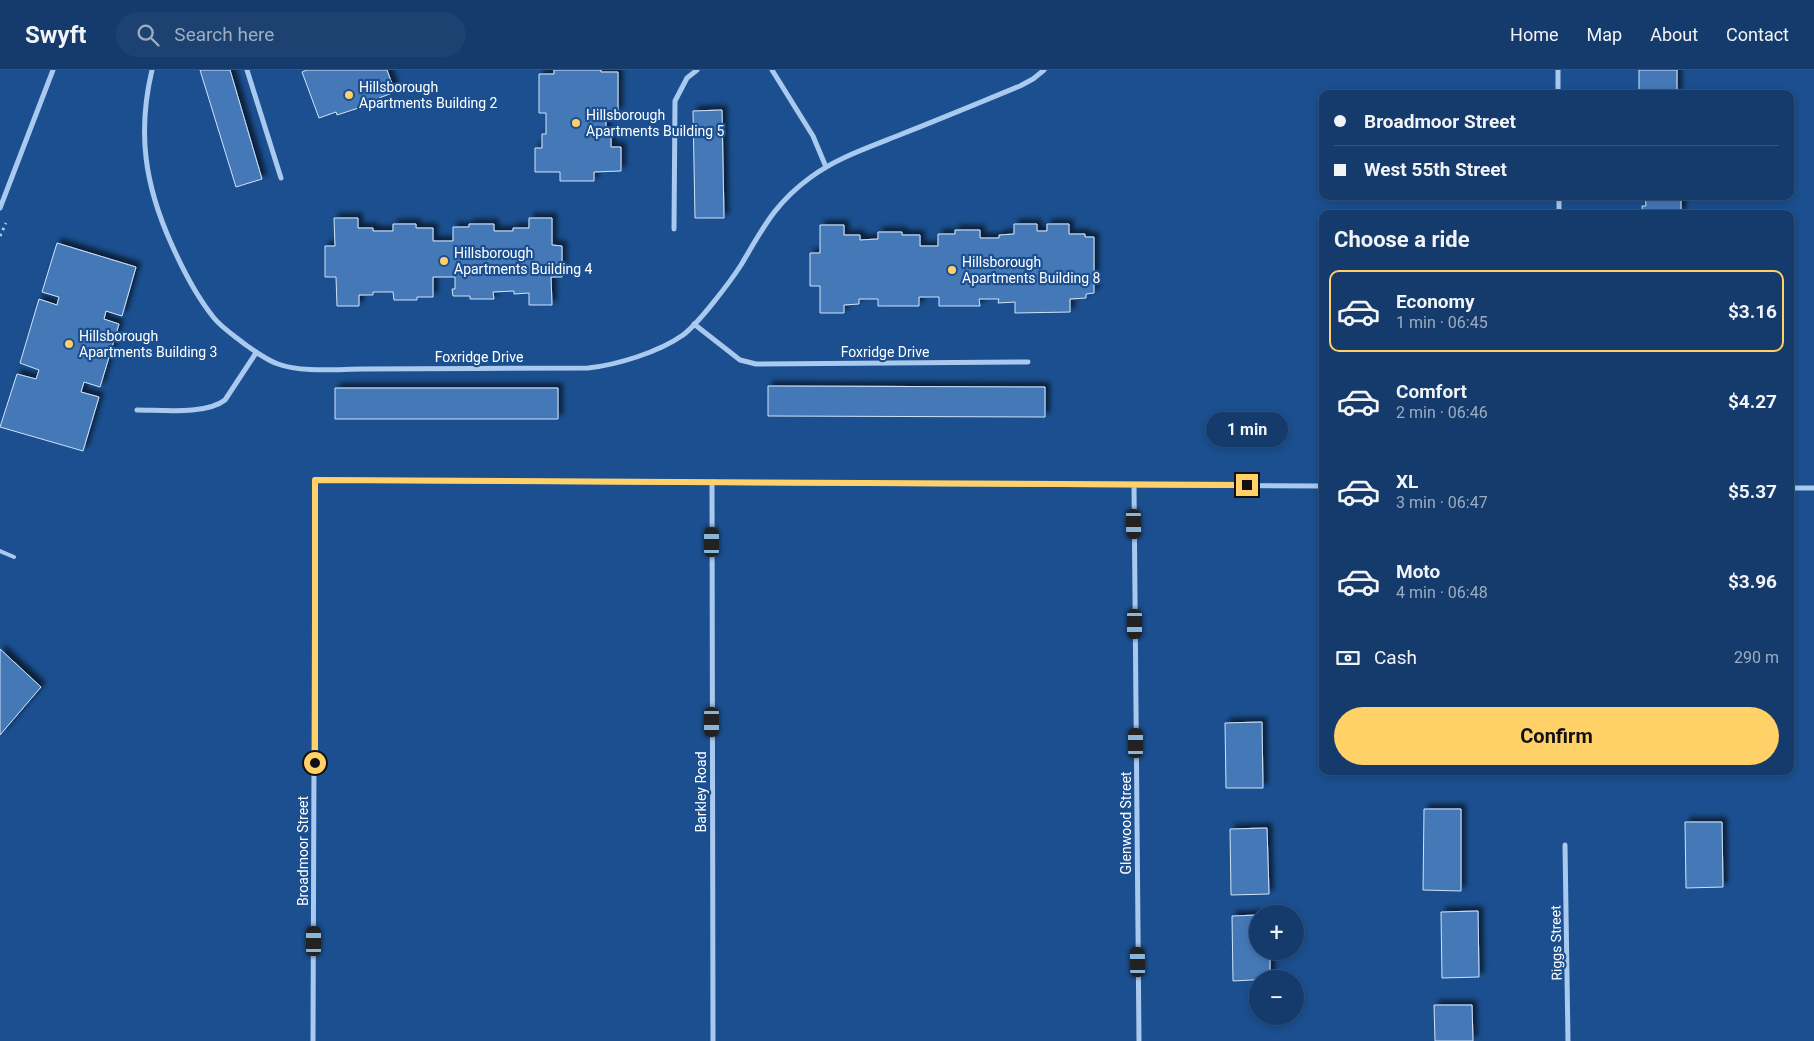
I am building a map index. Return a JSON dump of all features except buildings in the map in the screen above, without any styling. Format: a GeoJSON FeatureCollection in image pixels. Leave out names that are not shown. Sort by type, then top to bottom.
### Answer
{"type":"FeatureCollection","features":[{"type":"Feature","properties":{"kind":"street"},"geometry":{"type":"LineString","coordinates":[[0,208],[53,70]]}},
{"type":"Feature","properties":{"kind":"street","name":"Foxridge Drive"},"geometry":{"type":"LineString","coordinates":[[152,70],[146,98],[145,154],[149,184],[176,256],[192,285],[213,317],[223,328],[256,353],[278,364],[295,368],[588,368],[620,362],[663,346],[684,334],[694,324],[740,266],[763,226],[777,208],[800,186],[826,167],[841,159],[1020,86],[1033,80],[1044,70]]}},
{"type":"Feature","properties":{"kind":"street"},"geometry":{"type":"LineString","coordinates":[[247,70],[281,178]]}},
{"type":"Feature","properties":{"kind":"street"},"geometry":{"type":"LineString","coordinates":[[674,229],[675,101],[687,78],[697,70]]}},
{"type":"Feature","properties":{"kind":"street"},"geometry":{"type":"LineString","coordinates":[[772,70],[813,136],[826,167]]}},
{"type":"Feature","properties":{"kind":"street"},"geometry":{"type":"LineString","coordinates":[[1558,70],[1558,90]]}},
{"type":"Feature","properties":{"kind":"street","name":"Foxridge Drive"},"geometry":{"type":"LineString","coordinates":[[694,324],[732,354],[748,363],[1028,362]]}},
{"type":"Feature","properties":{"kind":"street"},"geometry":{"type":"LineString","coordinates":[[137,410],[204,410],[218,405],[225,400],[256,353]]}},
{"type":"Feature","properties":{"kind":"street","name":"Broadmoor Street"},"geometry":{"type":"LineString","coordinates":[[313,1041],[315,480],[712,482]]}},
{"type":"Feature","properties":{"kind":"street"},"geometry":{"type":"LineString","coordinates":[[712,482],[1319,486]]}},
{"type":"Feature","properties":{"kind":"street","name":"Barkley Road"},"geometry":{"type":"LineString","coordinates":[[712,482],[713,1041]]}},
{"type":"Feature","properties":{"kind":"street","name":"Glenwood Street"},"geometry":{"type":"LineString","coordinates":[[1134,484],[1139,1041]]}},
{"type":"Feature","properties":{"kind":"street"},"geometry":{"type":"LineString","coordinates":[[1794,488],[1814,488]]}},
{"type":"Feature","properties":{"kind":"street","name":"Riggs Street"},"geometry":{"type":"LineString","coordinates":[[1565,845],[1568,1041]]}},
{"type":"Feature","properties":{"kind":"lane"},"geometry":{"type":"LineString","coordinates":[[0,551],[14,557]]}},
{"type":"Feature","properties":{"kind":"place","name":"Hillsborough Apartments Building 2"},"geometry":{"type":"Point","coordinates":[349,95]}},
{"type":"Feature","properties":{"kind":"place","name":"Hillsborough Apartments Building 5"},"geometry":{"type":"Point","coordinates":[576,123]}},
{"type":"Feature","properties":{"kind":"place","name":"Hillsborough Apartments Building 4"},"geometry":{"type":"Point","coordinates":[444,261]}},
{"type":"Feature","properties":{"kind":"place","name":"Hillsborough Apartments Building 8"},"geometry":{"type":"Point","coordinates":[952,270]}},
{"type":"Feature","properties":{"kind":"place","name":"Hillsborough Apartments Building 3"},"geometry":{"type":"Point","coordinates":[69,344]}},
{"type":"Feature","properties":{"kind":"route"},"geometry":{"type":"LineString","coordinates":[[315,763],[315,480],[1247,485]]}}]}
